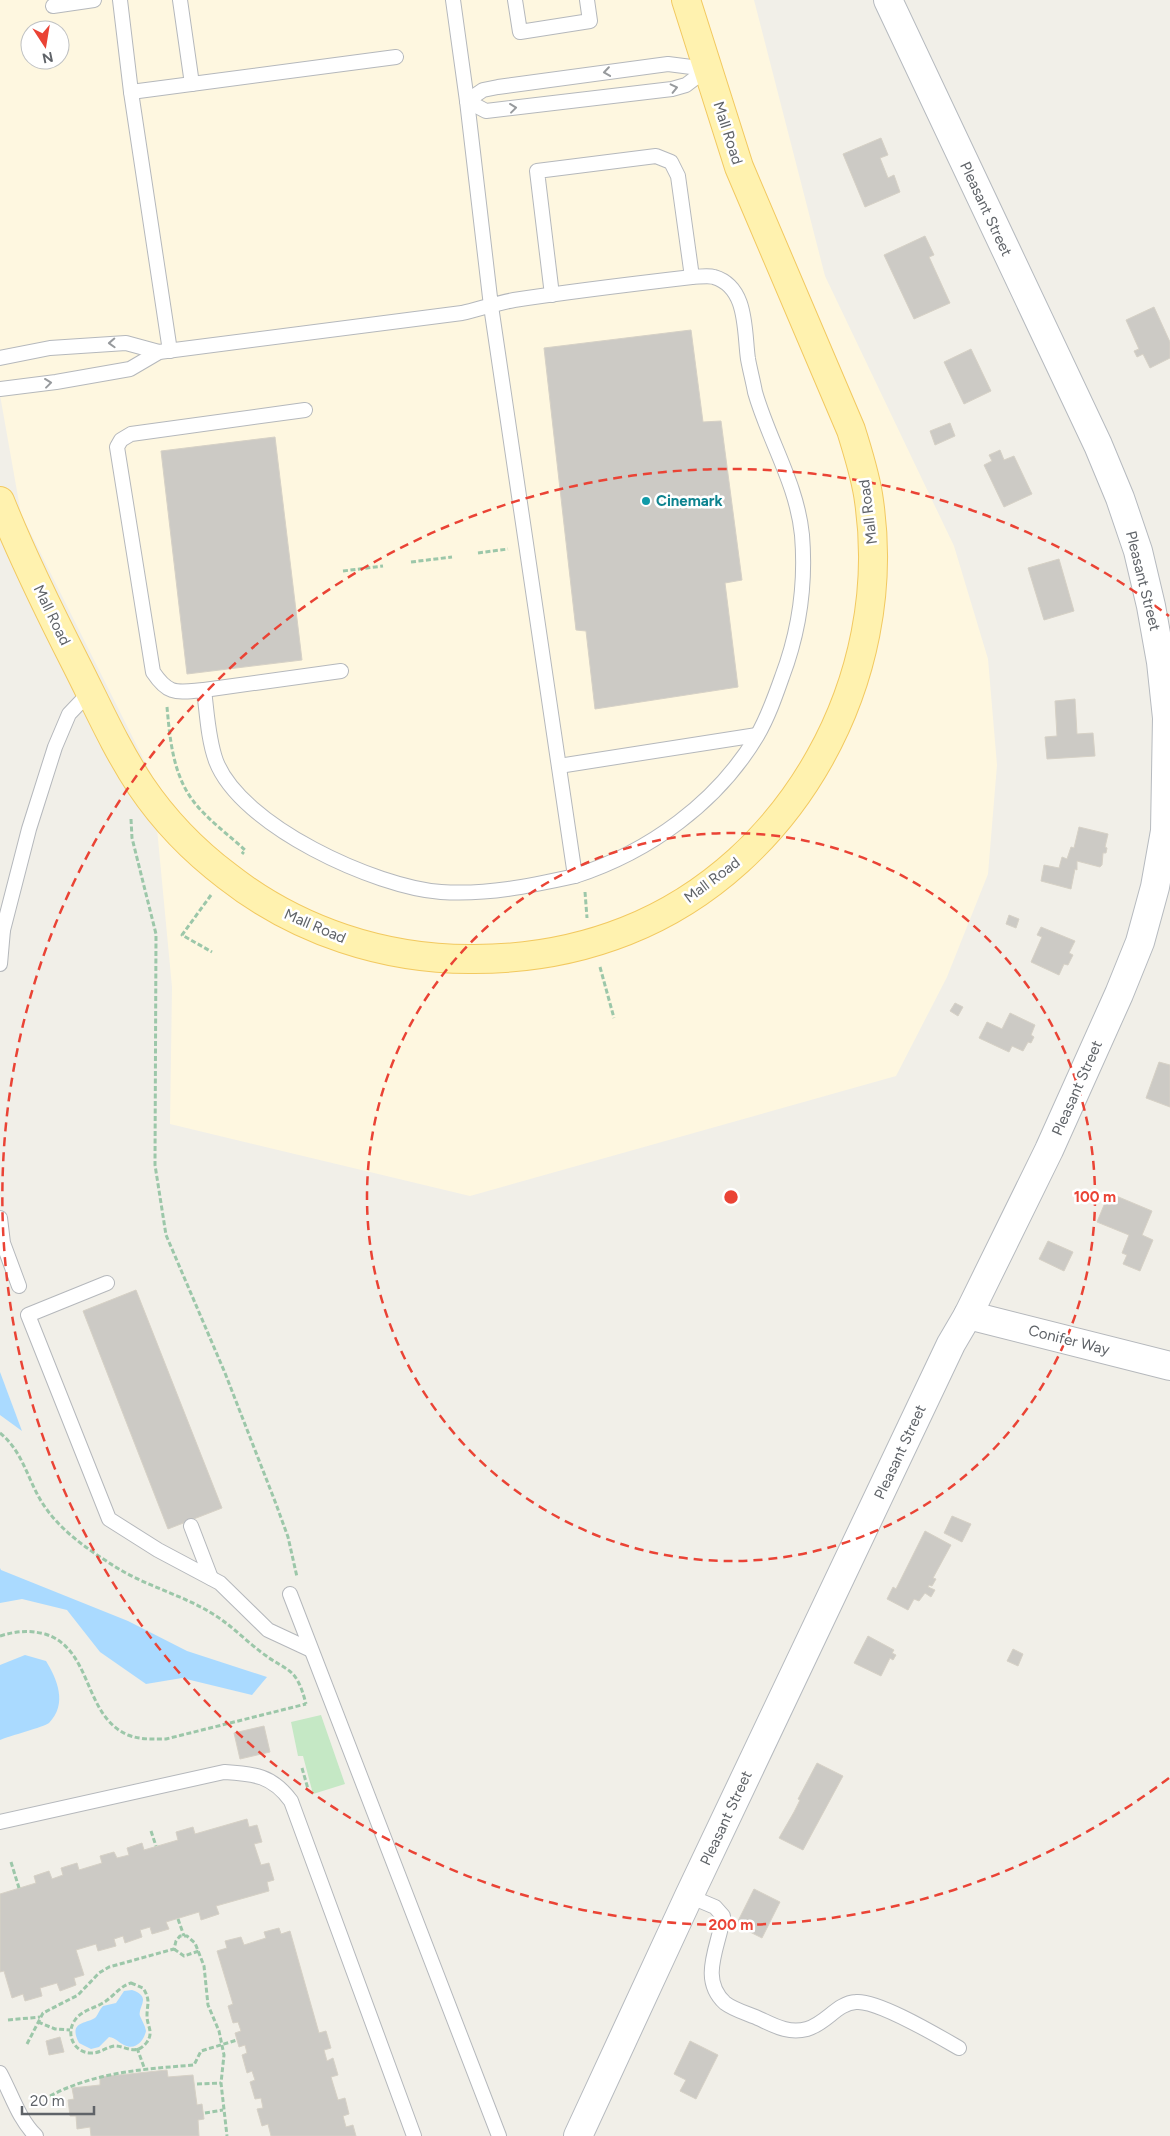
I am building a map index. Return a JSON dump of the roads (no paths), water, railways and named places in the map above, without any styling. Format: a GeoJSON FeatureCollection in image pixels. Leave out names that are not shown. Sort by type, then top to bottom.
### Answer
{"type":"FeatureCollection","features":[{"type":"Feature","properties":{"kind":"main road","name":"Mall Road"},"geometry":{"type":"LineString","coordinates":[[0,501],[29,568],[90,692],[139,784],[166,819],[204,857],[226,876],[283,913],[346,940],[414,956],[448,960],[527,956],[561,950],[625,932],[688,899],[744,856],[792,801],[813,771],[832,736],[857,672],[871,603],[873,538],[869,500],[862,464],[850,430],[746,185],[686,0]]}},
{"type":"Feature","properties":{"kind":"main road","name":"Pleasant Street"},"geometry":{"type":"LineString","coordinates":[[578,2136],[689,1896],[951,1344],[968,1315],[1052,1141],[1119,994],[1140,942],[1155,887],[1164,832],[1167,718],[1161,662],[1151,606],[1138,551],[1120,498],[1098,445],[888,0]]}},
{"type":"Feature","properties":{"kind":"main road","name":"Conifer Way"},"geometry":{"type":"LineString","coordinates":[[968,1315],[1170,1366]]}},
{"type":"Feature","properties":{"kind":"lane"},"geometry":{"type":"LineString","coordinates":[[53,6],[94,0]]}},
{"type":"Feature","properties":{"kind":"lane"},"geometry":{"type":"LineString","coordinates":[[120,0],[165,352]]}},
{"type":"Feature","properties":{"kind":"lane"},"geometry":{"type":"LineString","coordinates":[[180,0],[192,84]]}},
{"type":"Feature","properties":{"kind":"lane"},"geometry":{"type":"LineString","coordinates":[[453,0],[491,306],[575,876]]}},
{"type":"Feature","properties":{"kind":"lane"},"geometry":{"type":"LineString","coordinates":[[515,0],[520,32],[590,21],[587,0]]}},
{"type":"Feature","properties":{"kind":"lane"},"geometry":{"type":"LineString","coordinates":[[131,92],[396,57]]}},
{"type":"Feature","properties":{"kind":"lane"},"geometry":{"type":"LineString","coordinates":[[467,101],[483,90],[498,87],[658,65],[668,64],[707,69]]}},
{"type":"Feature","properties":{"kind":"lane"},"geometry":{"type":"LineString","coordinates":[[467,101],[486,111],[672,89],[686,85],[707,69]]}},
{"type":"Feature","properties":{"kind":"lane"},"geometry":{"type":"LineString","coordinates":[[552,295],[537,171],[656,156],[672,162],[678,176],[692,276]]}},
{"type":"Feature","properties":{"kind":"lane"},"geometry":{"type":"LineString","coordinates":[[0,388],[56,382],[130,369],[165,352],[462,313],[512,301],[692,276],[714,277],[728,284],[738,298],[743,315],[748,359],[755,392],[795,496],[802,535],[803,572],[800,616],[790,656],[773,704],[757,735],[719,787],[684,819],[610,863],[575,876],[510,890],[439,892],[399,883],[330,858],[302,843],[247,803],[228,781],[216,761],[204,690]]}},
{"type":"Feature","properties":{"kind":"lane"},"geometry":{"type":"LineString","coordinates":[[0,358],[50,348],[126,343],[165,352]]}},
{"type":"Feature","properties":{"kind":"lane"},"geometry":{"type":"LineString","coordinates":[[305,410],[132,434],[121,440],[117,447],[153,672],[167,688],[179,692],[204,690],[341,670]]}},
{"type":"Feature","properties":{"kind":"lane"},"geometry":{"type":"LineString","coordinates":[[0,964],[2,930],[29,829],[56,746],[69,714],[90,692]]}},
{"type":"Feature","properties":{"kind":"lane"},"geometry":{"type":"LineString","coordinates":[[559,766],[757,735]]}},
{"type":"Feature","properties":{"kind":"lane"},"geometry":{"type":"LineString","coordinates":[[0,1218],[3,1243],[19,1286]]}},
{"type":"Feature","properties":{"kind":"lane"},"geometry":{"type":"LineString","coordinates":[[107,1283],[28,1315],[109,1519],[158,1550],[220,1583],[268,1630],[311,1650]]}},
{"type":"Feature","properties":{"kind":"lane"},"geometry":{"type":"LineString","coordinates":[[191,1526],[211,1578]]}},
{"type":"Feature","properties":{"kind":"lane"},"geometry":{"type":"LineString","coordinates":[[290,1594],[499,2136]]}},
{"type":"Feature","properties":{"kind":"lane"},"geometry":{"type":"LineString","coordinates":[[0,1822],[224,1772],[265,1778],[281,1788],[291,1801],[414,2136]]}},
{"type":"Feature","properties":{"kind":"lane"},"geometry":{"type":"LineString","coordinates":[[689,1896],[715,1907],[723,1916],[711,1972],[718,1994],[726,2003],[785,2030],[800,2031],[818,2025],[841,2005],[856,2001],[874,2005],[913,2023],[959,2048]]}},
{"type":"Feature","properties":{"kind":"lane"},"geometry":{"type":"LineString","coordinates":[[0,2073],[6,2104],[36,2136]]}},
{"type":"Feature","properties":{"kind":"water"},"geometry":{"type":"Polygon","coordinates":[[[0,1372],[22,1431],[0,1415],[0,1372]]]}},
{"type":"Feature","properties":{"kind":"water"},"geometry":{"type":"Polygon","coordinates":[[[0,1568],[128,1621],[187,1651],[267,1677],[252,1695],[182,1678],[146,1684],[100,1652],[67,1610],[22,1599],[0,1603],[0,1568]]]}},
{"type":"Feature","properties":{"kind":"water"},"geometry":{"type":"Polygon","coordinates":[[[25,1655],[46,1661],[57,1684],[59,1692],[58,1708],[55,1716],[49,1723],[0,1740],[0,1665],[25,1655]]]}},
{"type":"Feature","properties":{"kind":"water"},"geometry":{"type":"Polygon","coordinates":[[[132,1990],[142,1996],[143,1999],[140,2016],[146,2031],[138,2044],[128,2047],[109,2037],[99,2047],[91,2049],[79,2043],[76,2030],[80,2024],[96,2017],[103,2006],[116,2003],[124,1991],[132,1990]]]}},
{"type":"Feature","properties":{"kind":"place","name":"Cinemark"},"geometry":{"type":"Point","coordinates":[646,501]}}]}
